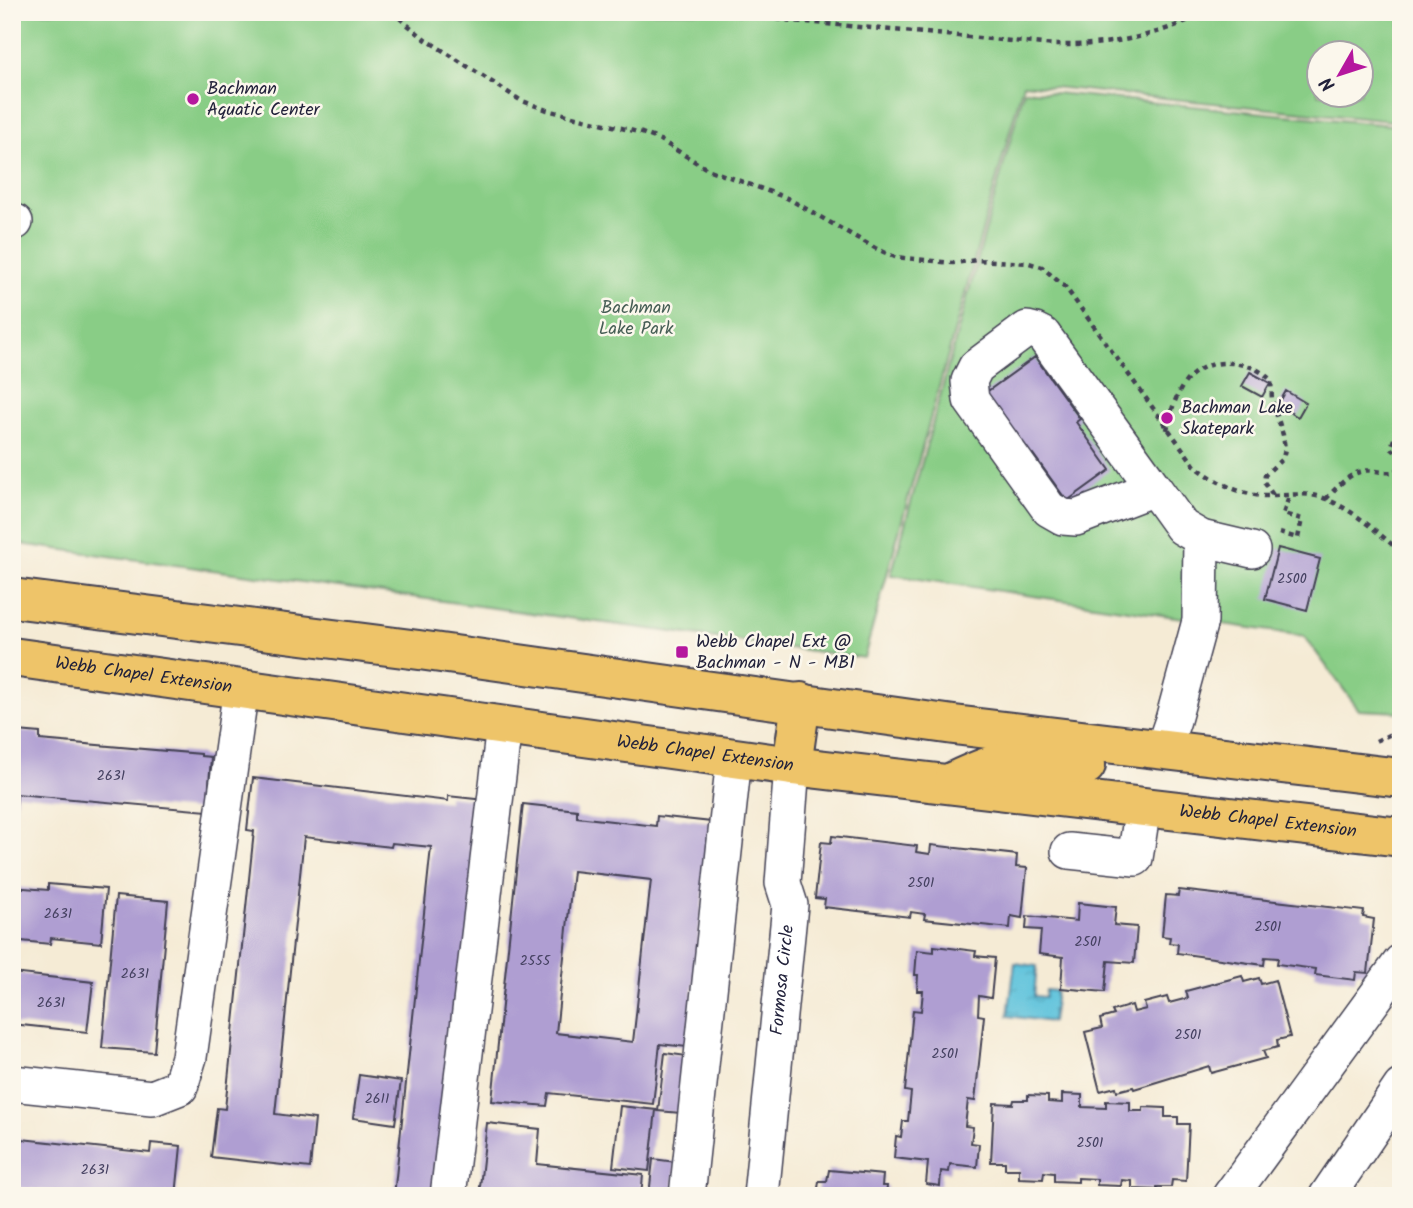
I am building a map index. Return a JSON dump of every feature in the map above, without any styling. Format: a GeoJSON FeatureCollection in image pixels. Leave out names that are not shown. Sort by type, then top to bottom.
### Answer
{"type":"FeatureCollection","features":[{"type":"Feature","properties":{"kind":"main road"},"geometry":{"type":"LineString","coordinates":[[12,598],[954,724],[1401,778]]}},
{"type":"Feature","properties":{"kind":"main road"},"geometry":{"type":"LineString","coordinates":[[241,688],[251,629]]}},
{"type":"Feature","properties":{"kind":"main road","name":"Webb Chapel Extension"},"geometry":{"type":"LineString","coordinates":[[12,657],[792,766],[1401,836]]}},
{"type":"Feature","properties":{"kind":"main road"},"geometry":{"type":"LineString","coordinates":[[792,766],[801,702]]}},
{"type":"Feature","properties":{"kind":"main road"},"geometry":{"type":"LineString","coordinates":[[945,784],[996,764],[1014,762],[1059,762],[1138,771],[1151,765],[1163,748]]}},
{"type":"Feature","properties":{"kind":"lane"},"geometry":{"type":"LineString","coordinates":[[1154,488],[1076,518],[1063,517],[1049,509],[971,400],[969,381],[976,367],[1027,329],[1043,335],[1154,488],[1182,527],[1201,538],[1252,550]]}},
{"type":"Feature","properties":{"kind":"lane"},"geometry":{"type":"LineString","coordinates":[[1163,748],[1200,621],[1201,538]]}},
{"type":"Feature","properties":{"kind":"lane"},"geometry":{"type":"LineString","coordinates":[[12,1083],[152,1098],[180,1087],[191,1043],[241,688]]}},
{"type":"Feature","properties":{"kind":"lane"},"geometry":{"type":"LineString","coordinates":[[448,1196],[504,726]]}},
{"type":"Feature","properties":{"kind":"lane"},"geometry":{"type":"LineString","coordinates":[[687,1196],[734,758]]}},
{"type":"Feature","properties":{"kind":"lane","name":"Formosa Circle"},"geometry":{"type":"LineString","coordinates":[[761,1196],[790,905],[783,883],[792,766]]}},
{"type":"Feature","properties":{"kind":"lane"},"geometry":{"type":"LineString","coordinates":[[1069,851],[1135,858],[1143,807]]}},
{"type":"Feature","properties":{"kind":"lane"},"geometry":{"type":"LineString","coordinates":[[1230,1196],[1401,962]]}},
{"type":"Feature","properties":{"kind":"lane"},"geometry":{"type":"LineString","coordinates":[[1327,1196],[1401,1087]]}},
{"type":"Feature","properties":{"kind":"path"},"geometry":{"type":"LineString","coordinates":[[392,12],[425,39],[520,100],[660,140],[708,169],[787,198],[895,257],[953,263],[977,260],[1029,263],[1042,267],[1066,288],[1195,467],[1211,478],[1261,496],[1308,494],[1326,499],[1348,511],[1401,552]]}},
{"type":"Feature","properties":{"kind":"path"},"geometry":{"type":"LineString","coordinates":[[697,12],[1055,45],[1092,46],[1152,35],[1205,12]]}},
{"type":"Feature","properties":{"kind":"path"},"geometry":{"type":"LineString","coordinates":[[1167,430],[1178,393],[1184,383],[1201,368],[1213,363],[1248,365],[1255,368],[1271,380],[1272,400],[1285,449],[1283,458],[1265,475],[1264,482],[1273,496]]}},
{"type":"Feature","properties":{"kind":"path"},"geometry":{"type":"LineString","coordinates":[[1394,439],[1391,448],[1401,457]]}},
{"type":"Feature","properties":{"kind":"path"},"geometry":{"type":"LineString","coordinates":[[1326,499],[1340,485],[1361,471],[1390,473],[1401,467]]}},
{"type":"Feature","properties":{"kind":"path"},"geometry":{"type":"LineString","coordinates":[[1290,494],[1283,514],[1302,519],[1298,538]]}},
{"type":"Feature","properties":{"kind":"path"},"geometry":{"type":"LineString","coordinates":[[1370,745],[1393,733],[1401,733]]}},
{"type":"Feature","properties":{"kind":"green space","name":"Bachman Lake Park"},"geometry":{"type":"Polygon","coordinates":[[[12,12],[1401,12],[1401,122],[1023,84],[864,658],[12,543],[12,12]]]}},
{"type":"Feature","properties":{"kind":"green space","name":"Bachman Lake Skatepark"},"geometry":{"type":"Polygon","coordinates":[[[1024,90],[1401,126],[1401,712],[1359,710],[1304,636],[891,575],[1024,90]]]}},
{"type":"Feature","properties":{"kind":"water"},"geometry":{"type":"Polygon","coordinates":[[[1015,963],[1037,966],[1034,996],[1045,997],[1046,990],[1056,991],[1052,1022],[1008,1016],[1015,963]]]}},
{"type":"Feature","properties":{"kind":"building"},"geometry":{"type":"Polygon","coordinates":[[[1035,357],[1080,419],[1076,422],[1110,470],[1067,501],[1033,454],[1027,458],[981,396],[1035,357]]]}},
{"type":"Feature","properties":{"kind":"building"},"geometry":{"type":"Polygon","coordinates":[[[1250,372],[1270,383],[1262,397],[1242,386],[1250,372]]]}},
{"type":"Feature","properties":{"kind":"building"},"geometry":{"type":"Polygon","coordinates":[[[1286,391],[1306,403],[1298,417],[1278,405],[1286,391]]]}},
{"type":"Feature","properties":{"kind":"building"},"geometry":{"type":"Polygon","coordinates":[[[1278,548],[1320,559],[1307,610],[1265,599],[1278,548]]]}},
{"type":"Feature","properties":{"kind":"building"},"geometry":{"type":"Polygon","coordinates":[[[18,731],[40,733],[40,740],[211,757],[207,811],[17,794],[12,831],[12,738],[17,738],[18,731]]]}},
{"type":"Feature","properties":{"kind":"building"},"geometry":{"type":"Polygon","coordinates":[[[253,778],[448,801],[448,796],[494,801],[443,1196],[394,1196],[431,847],[392,843],[391,847],[304,837],[275,1114],[315,1119],[310,1168],[211,1157],[217,1108],[225,1109],[254,831],[247,830],[253,778]]]}},
{"type":"Feature","properties":{"kind":"building"},"geometry":{"type":"Polygon","coordinates":[[[523,804],[577,810],[577,817],[656,826],[657,816],[711,822],[687,1047],[660,1044],[653,1104],[549,1093],[547,1106],[492,1101],[523,804]],[[573,871],[556,1033],[633,1042],[651,880],[573,871]]]}},
{"type":"Feature","properties":{"kind":"building"},"geometry":{"type":"Polygon","coordinates":[[[832,836],[917,846],[916,852],[930,854],[931,845],[1017,855],[1016,867],[1027,868],[1022,918],[1011,916],[1010,928],[924,919],[925,914],[911,912],[910,917],[824,907],[825,899],[815,898],[821,842],[831,843],[832,836]]]}},
{"type":"Feature","properties":{"kind":"building"},"geometry":{"type":"Polygon","coordinates":[[[48,884],[106,889],[101,943],[51,938],[50,944],[12,940],[12,887],[48,890],[48,884]]]}},
{"type":"Feature","properties":{"kind":"building"},"geometry":{"type":"Polygon","coordinates":[[[1179,890],[1364,911],[1363,917],[1374,919],[1368,973],[1356,972],[1355,980],[1315,975],[1316,969],[1277,964],[1278,958],[1265,957],[1264,965],[1177,953],[1178,944],[1169,943],[1170,937],[1162,936],[1166,895],[1178,896],[1179,890]]]}},
{"type":"Feature","properties":{"kind":"building"},"geometry":{"type":"Polygon","coordinates":[[[116,896],[168,901],[154,1052],[102,1048],[116,896]]]}},
{"type":"Feature","properties":{"kind":"building"},"geometry":{"type":"Polygon","coordinates":[[[1078,903],[1116,907],[1114,925],[1137,927],[1134,963],[1108,961],[1105,992],[1061,988],[1063,957],[1039,954],[1041,930],[1026,929],[1027,916],[1077,921],[1078,903]]]}},
{"type":"Feature","properties":{"kind":"building"},"geometry":{"type":"Polygon","coordinates":[[[934,946],[976,951],[975,956],[995,958],[991,998],[979,996],[978,1015],[984,1016],[975,1101],[968,1100],[965,1126],[973,1127],[971,1143],[979,1144],[977,1167],[950,1164],[949,1172],[941,1171],[940,1186],[926,1184],[928,1162],[894,1158],[896,1136],[901,1137],[903,1121],[908,1121],[911,1092],[905,1091],[913,1010],[921,1011],[923,991],[917,991],[918,975],[915,975],[917,950],[934,952],[934,946]]]}},
{"type":"Feature","properties":{"kind":"building"},"geometry":{"type":"Polygon","coordinates":[[[12,973],[93,982],[87,1032],[12,1024],[12,973]]]}},
{"type":"Feature","properties":{"kind":"building"},"geometry":{"type":"Polygon","coordinates":[[[1242,976],[1244,982],[1259,978],[1261,984],[1275,980],[1290,1037],[1277,1040],[1278,1047],[1263,1051],[1266,1058],[1211,1073],[1209,1066],[1134,1089],[1133,1087],[1117,1091],[1116,1087],[1100,1091],[1085,1032],[1102,1028],[1100,1019],[1114,1015],[1112,1011],[1132,1005],[1134,1012],[1146,1009],[1144,1003],[1167,997],[1169,1003],[1188,998],[1186,991],[1242,976]]]}},
{"type":"Feature","properties":{"kind":"building"},"geometry":{"type":"Polygon","coordinates":[[[665,1053],[687,1056],[681,1113],[658,1111],[665,1053]]]}},
{"type":"Feature","properties":{"kind":"building"},"geometry":{"type":"Polygon","coordinates":[[[359,1075],[401,1081],[395,1124],[353,1118],[359,1075]]]}},
{"type":"Feature","properties":{"kind":"building"},"geometry":{"type":"Polygon","coordinates":[[[1062,1094],[1082,1095],[1082,1107],[1106,1108],[1106,1101],[1130,1102],[1130,1111],[1143,1111],[1143,1107],[1165,1108],[1165,1117],[1178,1117],[1178,1124],[1189,1124],[1186,1181],[1172,1180],[1171,1187],[1157,1187],[1157,1190],[1132,1189],[1132,1181],[1122,1180],[1121,1186],[1097,1185],[1097,1179],[1078,1178],[1078,1182],[1054,1181],[1054,1173],[1044,1172],[1043,1179],[1019,1178],[1019,1169],[1005,1169],[1005,1162],[991,1162],[994,1103],[1013,1104],[1014,1100],[1028,1100],[1028,1095],[1048,1096],[1048,1102],[1062,1103],[1062,1094]]]}},
{"type":"Feature","properties":{"kind":"building"},"geometry":{"type":"Polygon","coordinates":[[[620,1106],[656,1110],[649,1171],[613,1167],[620,1106]]]}},
{"type":"Feature","properties":{"kind":"building"},"geometry":{"type":"Polygon","coordinates":[[[487,1123],[540,1129],[537,1164],[643,1175],[641,1196],[479,1196],[487,1123]]]}},
{"type":"Feature","properties":{"kind":"building"},"geometry":{"type":"Polygon","coordinates":[[[12,1138],[150,1153],[151,1143],[181,1146],[176,1196],[91,1196],[12,1187],[12,1138]]]}},
{"type":"Feature","properties":{"kind":"building"},"geometry":{"type":"Polygon","coordinates":[[[653,1159],[676,1162],[673,1196],[649,1196],[653,1159]]]}},
{"type":"Feature","properties":{"kind":"building"},"geometry":{"type":"Polygon","coordinates":[[[829,1170],[883,1175],[882,1186],[887,1186],[886,1196],[817,1196],[819,1181],[827,1181],[829,1170]]]}},
{"type":"Feature","properties":{"kind":"place","name":"Bachman Aquatic Center"},"geometry":{"type":"Point","coordinates":[193,99]}},
{"type":"Feature","properties":{"kind":"place","name":"Bachman Lake Skatepark"},"geometry":{"type":"Point","coordinates":[1167,418]}},
{"type":"Feature","properties":{"kind":"place","name":"Webb Chapel Ext @ Bachman - N - MB1"},"geometry":{"type":"Point","coordinates":[682,652]}}]}
